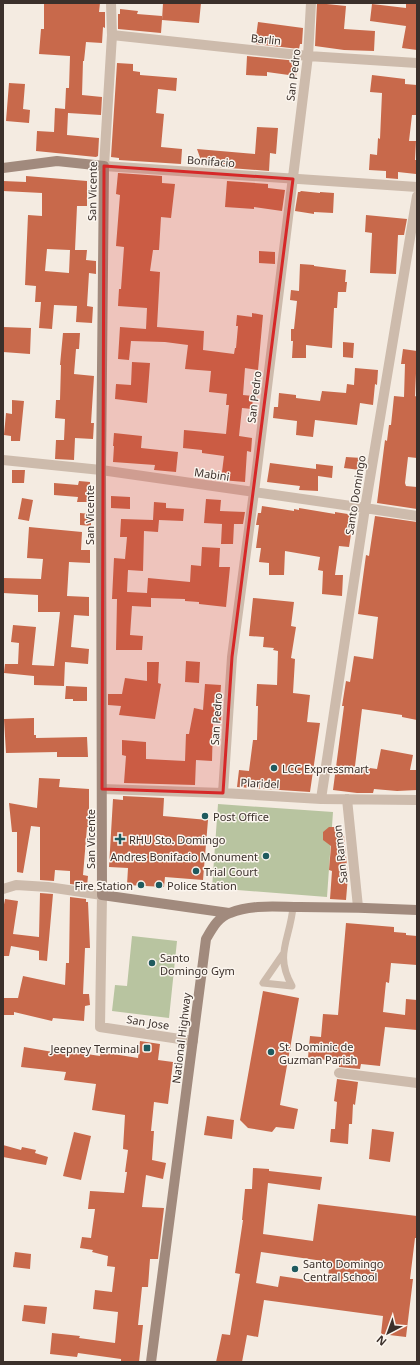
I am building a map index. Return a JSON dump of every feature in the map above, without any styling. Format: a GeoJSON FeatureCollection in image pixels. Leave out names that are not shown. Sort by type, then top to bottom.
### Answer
{"type":"FeatureCollection","features":[{"type":"Feature","properties":{"kind":"main road","name":"Bonifacio"},"geometry":{"type":"LineString","coordinates":[[3,168],[57,161],[104,166]]}},
{"type":"Feature","properties":{"kind":"main road","name":"San Vicente"},"geometry":{"type":"LineString","coordinates":[[102,895],[101,470],[104,166]]}},
{"type":"Feature","properties":{"kind":"main road"},"geometry":{"type":"LineString","coordinates":[[102,895],[228,913],[254,908],[293,907],[358,907],[417,910]]}},
{"type":"Feature","properties":{"kind":"main road","name":"National Highway"},"geometry":{"type":"LineString","coordinates":[[151,1362],[206,939],[215,924],[228,913]]}},
{"type":"Feature","properties":{"kind":"street","name":"San Vicente"},"geometry":{"type":"LineString","coordinates":[[104,166],[112,34],[111,3]]}},
{"type":"Feature","properties":{"kind":"street","name":"San Pedro"},"geometry":{"type":"LineString","coordinates":[[223,793],[232,657],[308,56],[311,3]]}},
{"type":"Feature","properties":{"kind":"street","name":"Barlin"},"geometry":{"type":"LineString","coordinates":[[112,34],[308,56],[417,63]]}},
{"type":"Feature","properties":{"kind":"street","name":"Bonifacio"},"geometry":{"type":"LineString","coordinates":[[104,166],[417,188]]}},
{"type":"Feature","properties":{"kind":"street","name":"Santo Domingo"},"geometry":{"type":"LineString","coordinates":[[321,799],[365,508],[417,196]]}},
{"type":"Feature","properties":{"kind":"street","name":"Mabini"},"geometry":{"type":"LineString","coordinates":[[3,460],[101,470],[417,516]]}},
{"type":"Feature","properties":{"kind":"street","name":"Plaridel"},"geometry":{"type":"LineString","coordinates":[[102,789],[223,793],[321,799],[417,800]]}},
{"type":"Feature","properties":{"kind":"street","name":"San Ramon"},"geometry":{"type":"LineString","coordinates":[[347,799],[358,907]]}},
{"type":"Feature","properties":{"kind":"street"},"geometry":{"type":"LineString","coordinates":[[3,889],[16,885],[48,887],[102,895]]}},
{"type":"Feature","properties":{"kind":"street","name":"San Vicente"},"geometry":{"type":"LineString","coordinates":[[100,1027],[102,895]]}},
{"type":"Feature","properties":{"kind":"street","name":"San Jose"},"geometry":{"type":"LineString","coordinates":[[100,1027],[193,1041]]}},
{"type":"Feature","properties":{"kind":"street"},"geometry":{"type":"LineString","coordinates":[[339,1072],[417,1083]]}},
{"type":"Feature","properties":{"kind":"lane"},"geometry":{"type":"LineString","coordinates":[[283,954],[263,983],[292,986],[286,974],[283,954],[293,907]]}},
{"type":"Feature","properties":{"kind":"highlighted area"},"geometry":{"type":"Polygon","coordinates":[[[104,166],[293,179],[232,657],[223,793],[102,789],[104,166]]]}},
{"type":"Feature","properties":{"kind":"green space"},"geometry":{"type":"Polygon","coordinates":[[[218,804],[333,812],[327,897],[212,888],[218,804]]]}},
{"type":"Feature","properties":{"kind":"green space","name":"Santo Domingo Gym"},"geometry":{"type":"Polygon","coordinates":[[[132,936],[177,941],[169,1018],[112,1011],[115,985],[127,986],[132,936]]]}},
{"type":"Feature","properties":{"kind":"building"},"geometry":{"type":"Polygon","coordinates":[[[44,3],[100,3],[99,12],[105,12],[105,28],[103,27],[102,43],[86,42],[83,61],[82,95],[102,97],[101,115],[68,113],[67,135],[99,138],[98,156],[96,157],[36,151],[37,131],[54,132],[55,108],[65,109],[66,88],[69,88],[70,56],[39,54],[41,29],[44,29],[44,3]]]}},
{"type":"Feature","properties":{"kind":"building"},"geometry":{"type":"Polygon","coordinates":[[[163,3],[201,3],[199,23],[162,20],[163,3]]]}},
{"type":"Feature","properties":{"kind":"building"},"geometry":{"type":"Polygon","coordinates":[[[317,3],[346,6],[344,29],[375,31],[374,51],[344,50],[315,46],[317,3]]]}},
{"type":"Feature","properties":{"kind":"building"},"geometry":{"type":"Polygon","coordinates":[[[406,3],[417,3],[417,50],[402,48],[406,26],[370,21],[372,4],[406,8],[406,3]]]}},
{"type":"Feature","properties":{"kind":"building"},"geometry":{"type":"Polygon","coordinates":[[[120,9],[138,11],[137,14],[162,16],[161,33],[118,29],[118,14],[120,14],[120,9]]]}},
{"type":"Feature","properties":{"kind":"building"},"geometry":{"type":"Polygon","coordinates":[[[258,22],[303,28],[302,44],[300,44],[299,49],[255,44],[258,22]]]}},
{"type":"Feature","properties":{"kind":"building"},"geometry":{"type":"Polygon","coordinates":[[[247,56],[298,61],[296,76],[267,72],[267,76],[246,75],[247,56]]]}},
{"type":"Feature","properties":{"kind":"building"},"geometry":{"type":"Polygon","coordinates":[[[117,63],[133,64],[133,71],[140,72],[140,75],[177,78],[176,91],[158,89],[156,113],[164,114],[161,147],[182,149],[181,164],[119,160],[119,158],[111,157],[117,63]]]}},
{"type":"Feature","properties":{"kind":"building"},"geometry":{"type":"Polygon","coordinates":[[[372,75],[405,79],[405,84],[417,85],[417,115],[412,115],[409,141],[416,141],[416,174],[398,172],[398,179],[386,178],[386,171],[369,170],[370,154],[377,155],[378,138],[380,139],[382,93],[370,92],[372,75]]]}},
{"type":"Feature","properties":{"kind":"building"},"geometry":{"type":"Polygon","coordinates":[[[9,83],[25,84],[23,109],[30,110],[29,123],[6,121],[9,83]]]}},
{"type":"Feature","properties":{"kind":"building"},"geometry":{"type":"Polygon","coordinates":[[[257,127],[278,128],[276,154],[270,153],[269,171],[203,166],[197,149],[255,154],[257,127]]]}},
{"type":"Feature","properties":{"kind":"building"},"geometry":{"type":"Polygon","coordinates":[[[118,173],[162,176],[162,183],[175,184],[171,218],[161,217],[159,250],[153,250],[150,271],[160,272],[157,327],[204,331],[203,350],[234,354],[238,326],[236,326],[237,315],[252,317],[252,313],[263,315],[258,370],[245,368],[243,395],[253,396],[252,409],[242,408],[239,436],[252,438],[251,452],[247,451],[245,482],[221,480],[224,456],[202,453],[202,450],[183,448],[184,430],[226,434],[229,405],[226,405],[227,394],[209,392],[211,371],[185,369],[188,345],[165,342],[131,341],[129,360],[118,359],[120,327],[146,329],[147,308],[118,306],[119,289],[121,289],[124,247],[116,246],[120,195],[116,194],[118,173]]]}},
{"type":"Feature","properties":{"kind":"building"},"geometry":{"type":"Polygon","coordinates":[[[26,176],[87,181],[87,206],[77,206],[75,250],[87,250],[86,260],[96,261],[96,274],[89,273],[87,306],[93,307],[92,323],[76,322],[77,306],[54,305],[52,329],[39,328],[41,302],[35,302],[36,286],[25,285],[28,215],[42,216],[42,193],[3,191],[3,181],[26,182],[26,176]],[[47,249],[45,271],[69,273],[70,250],[47,249]]]}},
{"type":"Feature","properties":{"kind":"building"},"geometry":{"type":"Polygon","coordinates":[[[227,181],[268,184],[268,188],[285,190],[282,211],[254,207],[254,209],[225,207],[227,181]]]}},
{"type":"Feature","properties":{"kind":"building"},"geometry":{"type":"Polygon","coordinates":[[[298,192],[334,193],[333,213],[314,212],[314,214],[295,211],[298,192]]]}},
{"type":"Feature","properties":{"kind":"building"},"geometry":{"type":"Polygon","coordinates":[[[366,215],[407,219],[404,235],[398,235],[396,274],[370,273],[372,233],[365,232],[366,215]]]}},
{"type":"Feature","properties":{"kind":"building"},"geometry":{"type":"Polygon","coordinates":[[[259,251],[275,252],[275,264],[259,263],[259,251]]]}},
{"type":"Feature","properties":{"kind":"building"},"geometry":{"type":"Polygon","coordinates":[[[300,264],[346,270],[345,282],[347,282],[346,292],[338,292],[337,308],[334,308],[332,348],[306,345],[306,358],[292,358],[293,341],[291,341],[291,329],[294,329],[297,301],[290,300],[291,290],[299,291],[300,264]]]}},
{"type":"Feature","properties":{"kind":"building"},"geometry":{"type":"Polygon","coordinates":[[[3,327],[31,328],[30,354],[3,352],[3,327]]]}},
{"type":"Feature","properties":{"kind":"building"},"geometry":{"type":"Polygon","coordinates":[[[63,333],[80,333],[79,349],[76,349],[74,374],[94,376],[91,423],[94,423],[93,439],[75,438],[74,460],[55,459],[56,440],[64,440],[65,419],[55,418],[56,400],[60,400],[60,365],[63,333]]]}},
{"type":"Feature","properties":{"kind":"building"},"geometry":{"type":"Polygon","coordinates":[[[343,342],[354,343],[353,358],[343,357],[343,342]]]}},
{"type":"Feature","properties":{"kind":"building"},"geometry":{"type":"Polygon","coordinates":[[[403,349],[417,351],[415,396],[417,397],[417,458],[408,457],[405,483],[406,486],[417,487],[417,509],[377,503],[385,440],[387,441],[389,425],[391,425],[394,396],[404,397],[405,364],[401,364],[403,349]]]}},
{"type":"Feature","properties":{"kind":"building"},"geometry":{"type":"Polygon","coordinates":[[[132,362],[150,363],[147,403],[115,399],[116,384],[131,385],[132,362]]]}},
{"type":"Feature","properties":{"kind":"building"},"geometry":{"type":"Polygon","coordinates":[[[355,368],[378,370],[373,405],[360,403],[357,425],[315,420],[313,437],[296,435],[297,421],[273,418],[274,407],[278,407],[279,393],[296,395],[296,398],[320,401],[322,391],[346,393],[347,384],[354,385],[355,368]]]}},
{"type":"Feature","properties":{"kind":"building"},"geometry":{"type":"Polygon","coordinates":[[[12,400],[24,401],[20,441],[11,441],[11,436],[4,435],[6,413],[12,414],[12,400]]]}},
{"type":"Feature","properties":{"kind":"building"},"geometry":{"type":"Polygon","coordinates":[[[114,433],[142,436],[141,448],[178,452],[176,472],[154,470],[155,465],[113,462],[114,433]]]}},
{"type":"Feature","properties":{"kind":"building"},"geometry":{"type":"Polygon","coordinates":[[[346,457],[362,458],[360,470],[344,468],[346,457]]]}},
{"type":"Feature","properties":{"kind":"building"},"geometry":{"type":"Polygon","coordinates":[[[270,463],[316,469],[316,464],[333,466],[332,478],[318,476],[318,491],[299,490],[300,486],[267,482],[270,463]]]}},
{"type":"Feature","properties":{"kind":"building"},"geometry":{"type":"Polygon","coordinates":[[[12,470],[25,470],[24,483],[12,483],[12,470]]]}},
{"type":"Feature","properties":{"kind":"building"},"geometry":{"type":"Polygon","coordinates":[[[79,481],[90,482],[89,502],[77,502],[78,497],[54,495],[54,483],[78,485],[79,481]]]}},
{"type":"Feature","properties":{"kind":"building"},"geometry":{"type":"Polygon","coordinates":[[[111,496],[130,497],[130,509],[111,508],[111,496]]]}},
{"type":"Feature","properties":{"kind":"building"},"geometry":{"type":"Polygon","coordinates":[[[22,498],[33,500],[29,521],[18,519],[22,498]]]}},
{"type":"Feature","properties":{"kind":"building"},"geometry":{"type":"Polygon","coordinates":[[[206,499],[221,500],[220,511],[245,512],[243,524],[234,524],[233,544],[221,544],[222,524],[204,523],[206,499]]]}},
{"type":"Feature","properties":{"kind":"building"},"geometry":{"type":"Polygon","coordinates":[[[154,502],[166,503],[166,508],[184,509],[183,521],[159,520],[158,532],[144,531],[143,571],[128,570],[127,592],[147,593],[148,578],[190,582],[191,565],[201,566],[202,547],[220,548],[219,567],[230,567],[226,607],[199,604],[199,602],[185,601],[185,599],[151,598],[151,607],[132,606],[130,635],[143,636],[142,650],[116,650],[117,599],[112,599],[114,558],[125,559],[127,537],[120,537],[121,519],[153,520],[154,502]]]}},
{"type":"Feature","properties":{"kind":"building"},"geometry":{"type":"Polygon","coordinates":[[[262,506],[294,511],[294,509],[299,510],[299,508],[335,514],[335,512],[354,515],[349,547],[339,546],[335,575],[343,575],[342,596],[322,594],[323,571],[318,570],[320,557],[285,551],[284,575],[269,575],[269,563],[259,562],[261,548],[256,548],[259,525],[256,525],[258,513],[261,513],[262,506]]]}},
{"type":"Feature","properties":{"kind":"building"},"geometry":{"type":"Polygon","coordinates":[[[80,513],[91,514],[91,526],[80,525],[80,513]]]}},
{"type":"Feature","properties":{"kind":"building"},"geometry":{"type":"Polygon","coordinates":[[[375,516],[417,522],[417,720],[402,717],[402,715],[362,709],[355,766],[377,769],[381,749],[413,755],[410,770],[417,770],[417,790],[397,791],[374,789],[373,793],[357,793],[333,790],[346,681],[350,682],[354,656],[373,659],[378,617],[358,614],[366,555],[369,556],[375,516]]]}},
{"type":"Feature","properties":{"kind":"building"},"geometry":{"type":"Polygon","coordinates":[[[29,527],[82,532],[81,550],[90,550],[90,563],[69,562],[67,596],[89,597],[89,616],[74,615],[71,647],[89,649],[88,664],[65,662],[64,686],[34,685],[34,676],[4,673],[5,664],[18,664],[19,643],[11,642],[13,625],[36,627],[32,665],[54,666],[60,612],[38,612],[38,595],[3,593],[3,578],[41,579],[43,559],[27,558],[29,527]]]}},
{"type":"Feature","properties":{"kind":"building"},"geometry":{"type":"Polygon","coordinates":[[[253,598],[294,602],[291,626],[296,627],[291,658],[295,659],[293,693],[310,695],[307,722],[320,723],[310,792],[237,787],[239,770],[249,771],[253,740],[257,740],[257,684],[277,685],[278,651],[273,650],[274,648],[263,647],[264,637],[249,636],[253,598]]]}},
{"type":"Feature","properties":{"kind":"building"},"geometry":{"type":"Polygon","coordinates":[[[186,661],[200,662],[199,683],[185,682],[186,661]]]}},
{"type":"Feature","properties":{"kind":"building"},"geometry":{"type":"Polygon","coordinates":[[[147,662],[159,662],[158,683],[161,684],[155,719],[119,715],[121,706],[108,705],[108,694],[122,694],[125,678],[147,681],[147,662]]]}},
{"type":"Feature","properties":{"kind":"building"},"geometry":{"type":"Polygon","coordinates":[[[205,684],[221,685],[219,712],[222,713],[221,724],[213,723],[212,761],[196,760],[195,785],[124,783],[126,756],[122,755],[122,740],[146,742],[146,759],[185,761],[186,734],[189,734],[194,708],[203,710],[205,684]]]}},
{"type":"Feature","properties":{"kind":"building"},"geometry":{"type":"Polygon","coordinates":[[[66,686],[87,687],[87,701],[73,701],[73,699],[65,699],[66,686]]]}},
{"type":"Feature","properties":{"kind":"building"},"geometry":{"type":"Polygon","coordinates":[[[34,718],[34,735],[36,735],[36,738],[87,737],[88,757],[57,757],[57,752],[6,753],[4,719],[34,718]]]}},
{"type":"Feature","properties":{"kind":"building"},"geometry":{"type":"Polygon","coordinates":[[[39,778],[60,779],[59,787],[89,789],[89,827],[87,827],[83,875],[88,876],[87,886],[70,884],[70,871],[55,870],[54,881],[40,880],[40,827],[31,826],[23,873],[17,872],[17,832],[12,832],[9,803],[37,808],[39,778]]]}},
{"type":"Feature","properties":{"kind":"building"},"geometry":{"type":"Polygon","coordinates":[[[123,796],[164,798],[163,816],[208,820],[203,880],[165,877],[164,887],[127,885],[128,868],[109,867],[113,799],[123,800],[123,796]]]}},
{"type":"Feature","properties":{"kind":"building"},"geometry":{"type":"Polygon","coordinates":[[[329,827],[336,827],[344,836],[348,876],[346,900],[330,899],[332,871],[329,870],[331,846],[323,840],[323,832],[329,827]]]}},
{"type":"Feature","properties":{"kind":"building"},"geometry":{"type":"Polygon","coordinates":[[[40,893],[53,894],[47,961],[39,960],[39,951],[11,946],[9,956],[3,956],[3,910],[5,899],[18,901],[13,934],[39,937],[40,893]]]}},
{"type":"Feature","properties":{"kind":"building"},"geometry":{"type":"Polygon","coordinates":[[[70,897],[86,899],[86,902],[88,902],[90,948],[85,948],[83,994],[89,994],[90,1005],[85,1006],[84,1021],[53,1018],[52,1021],[14,1012],[14,1015],[3,1015],[3,998],[18,998],[23,976],[65,985],[66,963],[69,963],[70,897]]]}},
{"type":"Feature","properties":{"kind":"building"},"geometry":{"type":"Polygon","coordinates":[[[346,923],[394,927],[394,932],[417,936],[417,965],[391,963],[389,983],[386,982],[383,1012],[405,1015],[406,999],[417,1000],[417,1030],[385,1027],[380,1066],[361,1064],[360,1069],[339,1067],[339,1061],[308,1058],[310,1036],[321,1037],[323,1014],[338,1015],[346,923]]]}},
{"type":"Feature","properties":{"kind":"building","name":"St. Dominic de Guzman Parish"},"geometry":{"type":"Polygon","coordinates":[[[263,991],[299,998],[280,1105],[298,1109],[294,1129],[276,1127],[272,1132],[248,1128],[240,1120],[263,991]]]}},
{"type":"Feature","properties":{"kind":"building"},"geometry":{"type":"Polygon","coordinates":[[[140,1041],[160,1044],[158,1060],[173,1062],[168,1104],[154,1102],[151,1131],[154,1131],[152,1160],[166,1163],[163,1179],[146,1175],[142,1207],[164,1208],[158,1259],[150,1259],[148,1287],[142,1287],[138,1325],[143,1325],[139,1362],[121,1362],[121,1359],[78,1353],[77,1357],[50,1354],[52,1333],[80,1336],[79,1338],[115,1343],[118,1312],[93,1309],[95,1290],[112,1292],[115,1267],[107,1266],[108,1256],[92,1252],[93,1250],[80,1248],[82,1237],[91,1238],[95,1209],[88,1209],[90,1191],[124,1193],[128,1150],[123,1149],[125,1115],[92,1110],[96,1084],[64,1080],[66,1072],[21,1067],[24,1047],[53,1052],[68,1053],[67,1051],[100,1056],[101,1052],[138,1058],[140,1041]]]}},
{"type":"Feature","properties":{"kind":"building"},"geometry":{"type":"Polygon","coordinates":[[[337,1079],[358,1082],[355,1105],[353,1104],[352,1124],[349,1124],[348,1144],[330,1142],[331,1129],[335,1129],[337,1102],[334,1101],[337,1079]]]}},
{"type":"Feature","properties":{"kind":"building"},"geometry":{"type":"Polygon","coordinates":[[[207,1116],[234,1120],[232,1139],[204,1135],[207,1116]]]}},
{"type":"Feature","properties":{"kind":"building"},"geometry":{"type":"Polygon","coordinates":[[[372,1129],[394,1132],[390,1162],[369,1159],[372,1129]]]}},
{"type":"Feature","properties":{"kind":"building"},"geometry":{"type":"Polygon","coordinates":[[[74,1132],[91,1136],[81,1180],[63,1176],[74,1132]]]}},
{"type":"Feature","properties":{"kind":"building"},"geometry":{"type":"Polygon","coordinates":[[[3,1145],[21,1150],[22,1147],[36,1150],[35,1153],[48,1157],[46,1165],[3,1157],[3,1145]]]}},
{"type":"Feature","properties":{"kind":"building"},"geometry":{"type":"Polygon","coordinates":[[[253,1168],[322,1177],[320,1190],[268,1183],[263,1234],[313,1241],[318,1204],[417,1216],[417,1238],[415,1238],[410,1279],[413,1279],[406,1337],[381,1334],[383,1316],[264,1300],[258,1337],[247,1335],[242,1362],[216,1362],[222,1334],[230,1335],[240,1274],[235,1273],[243,1220],[245,1189],[252,1189],[253,1168]],[[261,1252],[256,1283],[278,1287],[280,1276],[327,1283],[330,1262],[261,1252]]]}},
{"type":"Feature","properties":{"kind":"building"},"geometry":{"type":"Polygon","coordinates":[[[15,1252],[31,1254],[30,1269],[13,1267],[15,1252]]]}},
{"type":"Feature","properties":{"kind":"building"},"geometry":{"type":"Polygon","coordinates":[[[24,1305],[47,1307],[45,1324],[22,1321],[24,1305]]]}},
{"type":"Feature","properties":{"kind":"place","name":"LCC Expressmart"},"geometry":{"type":"Point","coordinates":[274,768]}},
{"type":"Feature","properties":{"kind":"place","name":"Post Office"},"geometry":{"type":"Point","coordinates":[205,816]}},
{"type":"Feature","properties":{"kind":"place","name":"RHU Sto. Domingo"},"geometry":{"type":"Point","coordinates":[120,839]}},
{"type":"Feature","properties":{"kind":"place","name":"Andres Bonifacio Monument"},"geometry":{"type":"Point","coordinates":[266,856]}},
{"type":"Feature","properties":{"kind":"place","name":"Trial Court"},"geometry":{"type":"Point","coordinates":[196,871]}},
{"type":"Feature","properties":{"kind":"place","name":"Fire Station"},"geometry":{"type":"Point","coordinates":[141,885]}},
{"type":"Feature","properties":{"kind":"place","name":"Police Station"},"geometry":{"type":"Point","coordinates":[159,885]}},
{"type":"Feature","properties":{"kind":"place","name":"Santo Domingo Gym"},"geometry":{"type":"Point","coordinates":[152,963]}},
{"type":"Feature","properties":{"kind":"place","name":"Jeepney Terminal"},"geometry":{"type":"Point","coordinates":[147,1048]}},
{"type":"Feature","properties":{"kind":"place","name":"St. Dominic de Guzman Parish"},"geometry":{"type":"Point","coordinates":[271,1052]}},
{"type":"Feature","properties":{"kind":"place","name":"Santo Domingo Central School"},"geometry":{"type":"Point","coordinates":[295,1269]}}]}
